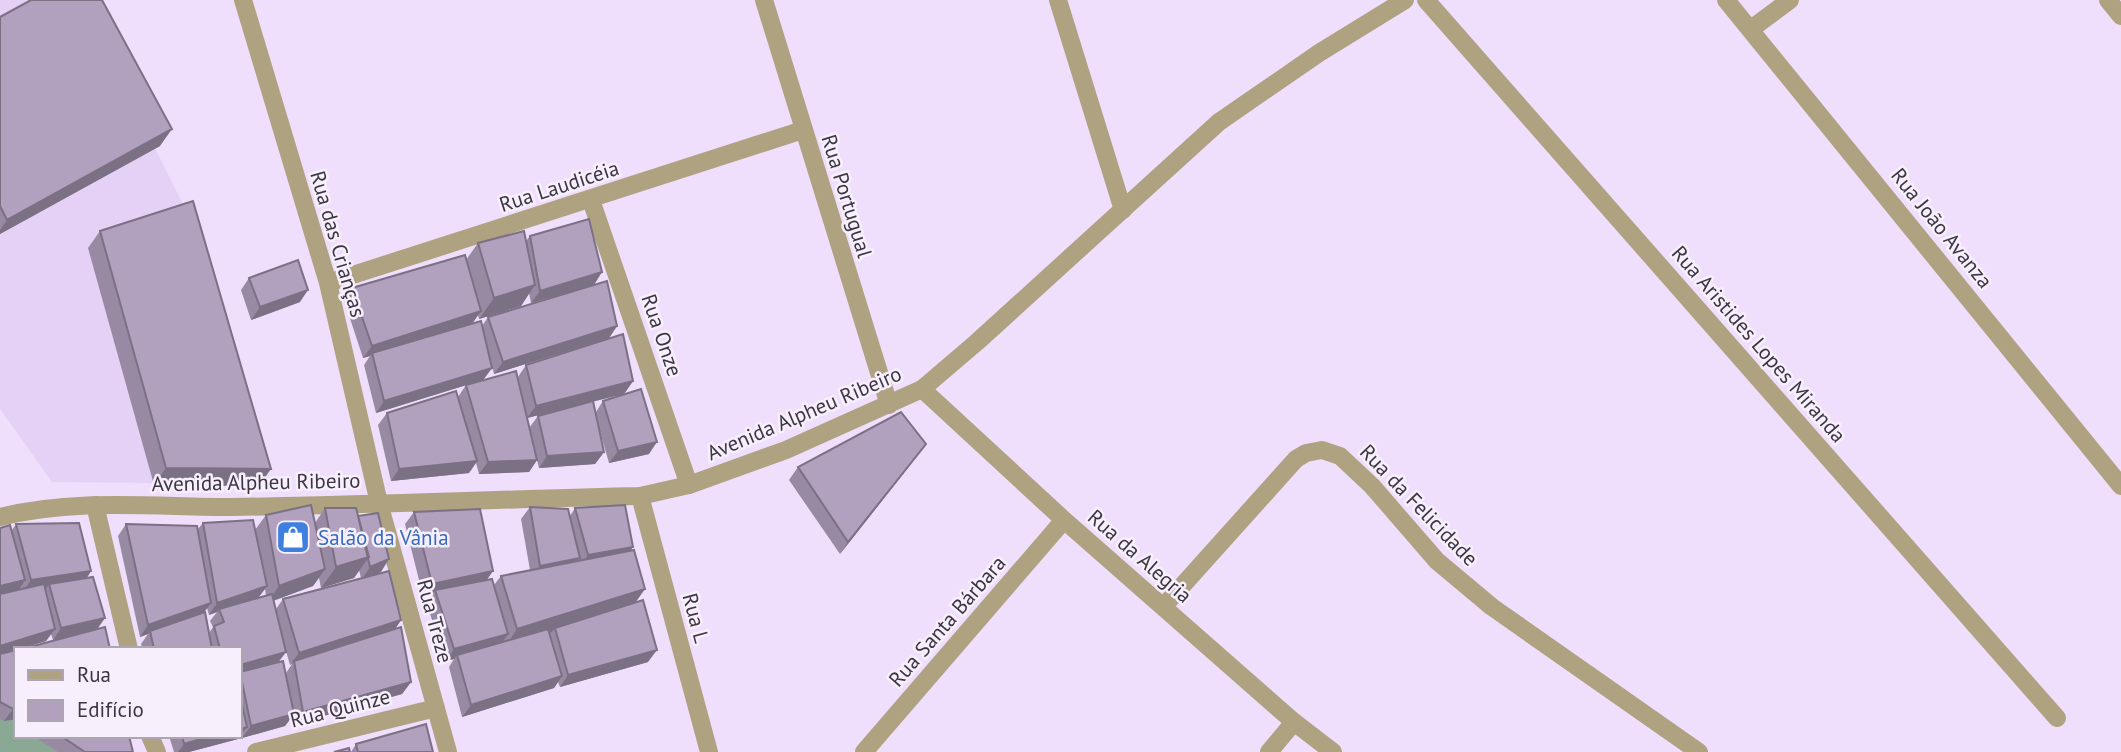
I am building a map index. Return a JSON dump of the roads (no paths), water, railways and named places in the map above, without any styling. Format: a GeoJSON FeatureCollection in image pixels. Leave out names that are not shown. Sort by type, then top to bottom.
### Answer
{"type":"FeatureCollection","features":[{"type":"Feature","properties":{"kind":"street","name":"Rua das Crianças"},"geometry":{"type":"LineString","coordinates":[[243,0],[328,283],[379,503]]}},
{"type":"Feature","properties":{"kind":"street","name":"Rua Portugual"},"geometry":{"type":"LineString","coordinates":[[764,0],[889,405]]}},
{"type":"Feature","properties":{"kind":"street"},"geometry":{"type":"LineString","coordinates":[[1058,0],[1123,210]]}},
{"type":"Feature","properties":{"kind":"street","name":"Avenida Alpheu Ribeiro"},"geometry":{"type":"LineString","coordinates":[[0,517],[26,510],[95,505],[232,507],[640,496],[689,485],[786,450],[922,388],[977,342],[1219,122],[1319,53],[1405,0]]}},
{"type":"Feature","properties":{"kind":"street","name":"Rua Aristides Lopes Miranda"},"geometry":{"type":"LineString","coordinates":[[1426,0],[2057,718]]}},
{"type":"Feature","properties":{"kind":"street","name":"Rua João Avanza"},"geometry":{"type":"LineString","coordinates":[[1727,0],[2121,486]]}},
{"type":"Feature","properties":{"kind":"street"},"geometry":{"type":"LineString","coordinates":[[1751,29],[1790,0]]}},
{"type":"Feature","properties":{"kind":"street"},"geometry":{"type":"LineString","coordinates":[[2108,0],[2121,16]]}},
{"type":"Feature","properties":{"kind":"street","name":"Rua Laudicéia"},"geometry":{"type":"LineString","coordinates":[[328,283],[803,130]]}},
{"type":"Feature","properties":{"kind":"street","name":"Rua Onze"},"geometry":{"type":"LineString","coordinates":[[591,200],[689,485]]}},
{"type":"Feature","properties":{"kind":"street","name":"Rua da Alegria"},"geometry":{"type":"LineString","coordinates":[[922,388],[1064,520],[1294,722],[1333,752]]}},
{"type":"Feature","properties":{"kind":"street","name":"Rua da Felicidade"},"geometry":{"type":"LineString","coordinates":[[1164,606],[1296,459],[1306,453],[1322,450],[1340,456],[1372,486],[1437,561],[1492,607],[1699,752]]}},
{"type":"Feature","properties":{"kind":"street","name":"Rua L"},"geometry":{"type":"LineString","coordinates":[[640,496],[709,752]]}},
{"type":"Feature","properties":{"kind":"street","name":"Rua Treze"},"geometry":{"type":"LineString","coordinates":[[379,503],[448,752]]}},
{"type":"Feature","properties":{"kind":"street"},"geometry":{"type":"LineString","coordinates":[[95,505],[129,647]]}},
{"type":"Feature","properties":{"kind":"street","name":"Rua Santa Bárbara"},"geometry":{"type":"LineString","coordinates":[[864,752],[1064,520]]}},
{"type":"Feature","properties":{"kind":"street","name":"Rua Quinze"},"geometry":{"type":"LineString","coordinates":[[256,752],[436,708]]}},
{"type":"Feature","properties":{"kind":"street"},"geometry":{"type":"LineString","coordinates":[[1269,752],[1294,722]]}},
{"type":"Feature","properties":{"kind":"place","name":"Salão da Vânia"},"geometry":{"type":"Point","coordinates":[293,537]}}]}
